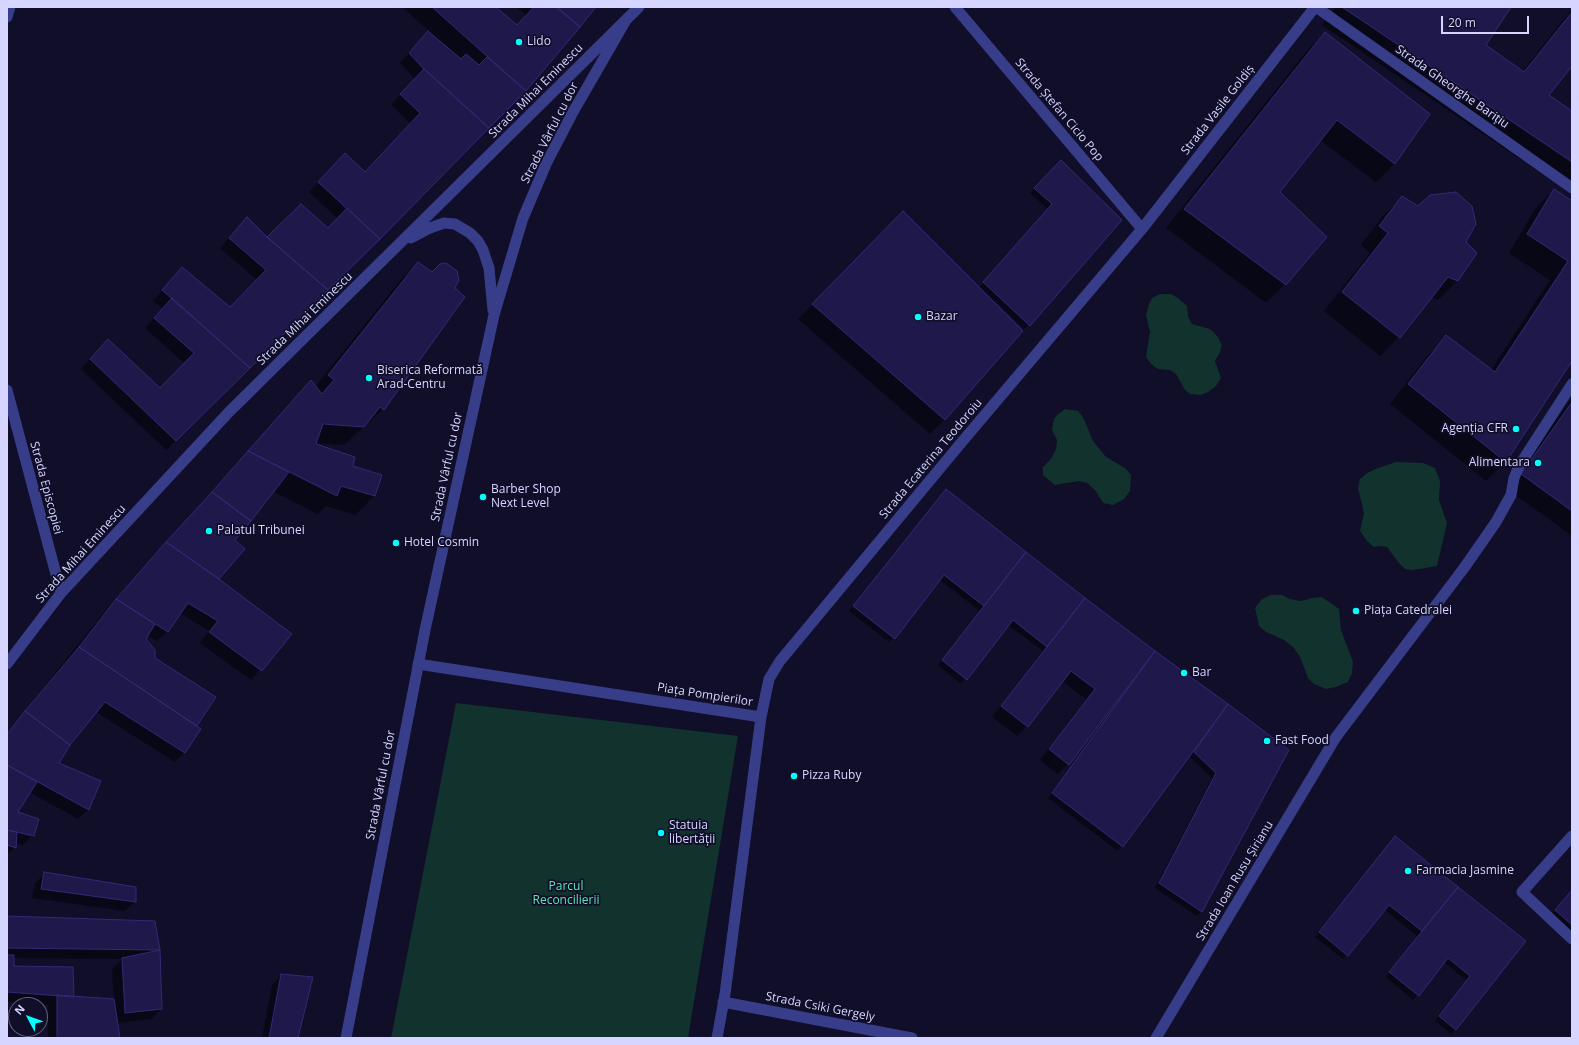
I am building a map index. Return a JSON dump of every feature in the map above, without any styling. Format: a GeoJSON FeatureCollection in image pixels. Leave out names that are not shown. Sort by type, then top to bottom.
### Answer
{"type":"FeatureCollection","features":[{"type":"Feature","properties":{"kind":"street"},"geometry":{"type":"LineString","coordinates":[[7,17],[10,7]]}},
{"type":"Feature","properties":{"kind":"street","name":"Strada Mihai Eminescu"},"geometry":{"type":"LineString","coordinates":[[7,664],[61,593],[229,412],[638,7]]}},
{"type":"Feature","properties":{"kind":"street","name":"Strada Ștefan Cicio Pop"},"geometry":{"type":"LineString","coordinates":[[955,7],[1142,229]]}},
{"type":"Feature","properties":{"kind":"street","name":"Strada Vasile Goldiș"},"geometry":{"type":"LineString","coordinates":[[1142,229],[1316,7]]}},
{"type":"Feature","properties":{"kind":"street","name":"Strada Gheorghe Barițiu"},"geometry":{"type":"LineString","coordinates":[[1316,7],[1572,188]]}},
{"type":"Feature","properties":{"kind":"street","name":"Strada Vârful cu dor"},"geometry":{"type":"LineString","coordinates":[[346,1038],[418,664],[494,315],[523,218],[546,164],[573,112],[626,20]]}},
{"type":"Feature","properties":{"kind":"street"},"geometry":{"type":"LineString","coordinates":[[402,242],[430,228],[444,224],[455,224],[470,233],[483,250],[489,268],[494,315]]}},
{"type":"Feature","properties":{"kind":"street","name":"Strada Ecaterina Teodoroiu"},"geometry":{"type":"LineString","coordinates":[[762,717],[769,678],[780,661],[961,443],[1142,229]]}},
{"type":"Feature","properties":{"kind":"street","name":"Strada Ioan Rusu Șirianu"},"geometry":{"type":"LineString","coordinates":[[1156,1038],[1336,737],[1464,568],[1496,522],[1510,495],[1514,478],[1519,466],[1572,384]]}},
{"type":"Feature","properties":{"kind":"street","name":"Strada Episcopiei"},"geometry":{"type":"LineString","coordinates":[[7,390],[61,593]]}},
{"type":"Feature","properties":{"kind":"street","name":"Piața Pompierilor"},"geometry":{"type":"LineString","coordinates":[[418,664],[762,717],[724,1002],[717,1038]]}},
{"type":"Feature","properties":{"kind":"street"},"geometry":{"type":"LineString","coordinates":[[1572,836],[1522,892],[1572,939]]}},
{"type":"Feature","properties":{"kind":"street","name":"Strada Csiki Gergely"},"geometry":{"type":"LineString","coordinates":[[724,1002],[912,1038]]}},
{"type":"Feature","properties":{"kind":"green space"},"geometry":{"type":"Polygon","coordinates":[[[1160,294],[1171,294],[1178,298],[1187,306],[1188,316],[1192,324],[1210,329],[1218,337],[1222,345],[1215,361],[1221,378],[1216,386],[1208,392],[1200,395],[1190,394],[1185,390],[1176,374],[1170,370],[1158,369],[1151,364],[1146,357],[1150,332],[1146,315],[1152,298],[1160,294]]]}},
{"type":"Feature","properties":{"kind":"green space"},"geometry":{"type":"Polygon","coordinates":[[[1065,409],[1078,411],[1083,417],[1093,441],[1106,457],[1125,468],[1131,475],[1130,491],[1124,499],[1113,505],[1103,503],[1095,490],[1087,483],[1079,481],[1055,485],[1043,475],[1043,467],[1051,459],[1056,449],[1057,440],[1052,430],[1054,419],[1065,409]]]}},
{"type":"Feature","properties":{"kind":"green space"},"geometry":{"type":"Polygon","coordinates":[[[1396,462],[1423,463],[1435,468],[1440,481],[1439,500],[1447,523],[1437,566],[1413,570],[1405,569],[1387,547],[1374,547],[1367,541],[1360,531],[1364,513],[1358,488],[1360,479],[1367,473],[1396,462]]]}},
{"type":"Feature","properties":{"kind":"green space"},"geometry":{"type":"Polygon","coordinates":[[[1271,595],[1282,595],[1290,599],[1301,601],[1322,597],[1339,609],[1341,630],[1353,662],[1352,673],[1348,682],[1326,689],[1314,684],[1308,678],[1300,657],[1294,648],[1284,640],[1266,632],[1259,626],[1255,608],[1262,599],[1271,595]]]}},
{"type":"Feature","properties":{"kind":"green space","name":"Parcul Reconcilierii"},"geometry":{"type":"Polygon","coordinates":[[[456,703],[738,736],[688,1038],[391,1038],[456,703]]]}},
{"type":"Feature","properties":{"kind":"building","name":"Lido"},"geometry":{"type":"Polygon","coordinates":[[[432,7],[496,7],[517,25],[534,7],[556,7],[580,27],[526,91],[432,7]]]}},
{"type":"Feature","properties":{"kind":"building"},"geometry":{"type":"Polygon","coordinates":[[[557,7],[596,7],[580,27],[557,7]]]}},
{"type":"Feature","properties":{"kind":"building"},"geometry":{"type":"Polygon","coordinates":[[[1342,7],[1511,7],[1486,45],[1524,72],[1572,12],[1572,66],[1549,95],[1572,111],[1572,162],[1342,7]]]}},
{"type":"Feature","properties":{"kind":"building"},"geometry":{"type":"Polygon","coordinates":[[[428,31],[461,59],[466,54],[479,65],[487,57],[526,91],[489,128],[424,69],[409,53],[428,31]]]}},
{"type":"Feature","properties":{"kind":"building"},"geometry":{"type":"Polygon","coordinates":[[[1325,32],[1430,114],[1395,164],[1337,120],[1280,192],[1327,237],[1286,285],[1184,209],[1325,32]]]}},
{"type":"Feature","properties":{"kind":"building"},"geometry":{"type":"Polygon","coordinates":[[[424,69],[489,128],[380,239],[318,182],[345,153],[365,172],[420,113],[400,94],[424,69]]]}},
{"type":"Feature","properties":{"kind":"building"},"geometry":{"type":"Polygon","coordinates":[[[1061,160],[1122,220],[1030,326],[983,282],[1052,204],[1034,188],[1061,160]]]}},
{"type":"Feature","properties":{"kind":"building"},"geometry":{"type":"Polygon","coordinates":[[[1554,189],[1572,201],[1572,361],[1506,462],[1408,384],[1446,335],[1495,372],[1568,261],[1527,234],[1554,189]]]}},
{"type":"Feature","properties":{"kind":"building"},"geometry":{"type":"Polygon","coordinates":[[[1456,192],[1472,206],[1476,224],[1466,242],[1477,253],[1458,281],[1448,277],[1400,338],[1342,292],[1388,233],[1379,226],[1402,196],[1418,206],[1430,195],[1456,192]]]}},
{"type":"Feature","properties":{"kind":"building"},"geometry":{"type":"Polygon","coordinates":[[[301,204],[328,228],[347,208],[380,239],[328,290],[267,237],[301,204]]]}},
{"type":"Feature","properties":{"kind":"building","name":"Bazar"},"geometry":{"type":"Polygon","coordinates":[[[903,211],[1023,331],[945,420],[812,304],[903,211]]]}},
{"type":"Feature","properties":{"kind":"building"},"geometry":{"type":"Polygon","coordinates":[[[247,217],[267,237],[328,290],[250,368],[162,290],[182,267],[230,307],[266,270],[229,238],[247,217]]]}},
{"type":"Feature","properties":{"kind":"building","name":"Biserica Reformată Arad-Centru"},"geometry":{"type":"Polygon","coordinates":[[[418,262],[432,272],[440,264],[446,263],[457,271],[459,280],[455,288],[465,297],[384,410],[380,407],[364,427],[323,424],[316,444],[355,457],[353,466],[382,475],[375,496],[341,486],[337,496],[248,451],[311,380],[322,394],[334,380],[328,375],[418,262]]]}},
{"type":"Feature","properties":{"kind":"building"},"geometry":{"type":"Polygon","coordinates":[[[172,298],[250,368],[176,441],[90,359],[108,339],[160,388],[194,353],[154,318],[172,298]]]}},
{"type":"Feature","properties":{"kind":"building"},"geometry":{"type":"Polygon","coordinates":[[[1572,402],[1572,511],[1521,474],[1572,402]]]}},
{"type":"Feature","properties":{"kind":"building"},"geometry":{"type":"Polygon","coordinates":[[[248,451],[289,472],[251,521],[212,492],[248,451]]]}},
{"type":"Feature","properties":{"kind":"building"},"geometry":{"type":"Polygon","coordinates":[[[946,489],[1026,552],[984,606],[944,575],[895,639],[853,606],[946,489]]]}},
{"type":"Feature","properties":{"kind":"building","name":"Palatul Tribunei"},"geometry":{"type":"Polygon","coordinates":[[[212,492],[251,521],[235,540],[245,549],[219,579],[166,542],[212,492]]]}},
{"type":"Feature","properties":{"kind":"building"},"geometry":{"type":"Polygon","coordinates":[[[166,542],[219,579],[292,634],[262,671],[209,632],[218,621],[188,603],[168,632],[116,599],[166,542]]]}},
{"type":"Feature","properties":{"kind":"building"},"geometry":{"type":"Polygon","coordinates":[[[1026,552],[1085,598],[1047,647],[1013,620],[967,680],[942,660],[1026,552]]]}},
{"type":"Feature","properties":{"kind":"building"},"geometry":{"type":"Polygon","coordinates":[[[1085,598],[1155,651],[1069,765],[1049,749],[1095,689],[1071,671],[1028,727],[1001,706],[1085,598]]]}},
{"type":"Feature","properties":{"kind":"building"},"geometry":{"type":"Polygon","coordinates":[[[116,599],[155,624],[146,639],[155,650],[155,658],[216,697],[197,726],[79,647],[116,599]]]}},
{"type":"Feature","properties":{"kind":"building"},"geometry":{"type":"Polygon","coordinates":[[[79,647],[201,729],[185,753],[105,702],[70,745],[25,711],[79,647]]]}},
{"type":"Feature","properties":{"kind":"building"},"geometry":{"type":"Polygon","coordinates":[[[1155,651],[1228,704],[1123,847],[1052,793],[1155,651]]]}},
{"type":"Feature","properties":{"kind":"building"},"geometry":{"type":"Polygon","coordinates":[[[1228,704],[1289,750],[1202,912],[1159,883],[1216,773],[1194,752],[1228,704]]]}},
{"type":"Feature","properties":{"kind":"building"},"geometry":{"type":"Polygon","coordinates":[[[25,711],[70,745],[59,763],[101,781],[89,810],[7,765],[7,734],[25,711]]]}},
{"type":"Feature","properties":{"kind":"building"},"geometry":{"type":"Polygon","coordinates":[[[7,765],[37,782],[18,812],[39,819],[34,836],[7,830],[7,765]]]}},
{"type":"Feature","properties":{"kind":"building"},"geometry":{"type":"Polygon","coordinates":[[[7,830],[17,832],[16,848],[7,845],[7,830]]]}},
{"type":"Feature","properties":{"kind":"building"},"geometry":{"type":"Polygon","coordinates":[[[1395,836],[1458,887],[1422,931],[1389,905],[1348,956],[1319,932],[1395,836]]]}},
{"type":"Feature","properties":{"kind":"building"},"geometry":{"type":"Polygon","coordinates":[[[44,872],[136,887],[136,902],[41,889],[44,872]]]}},
{"type":"Feature","properties":{"kind":"building"},"geometry":{"type":"Polygon","coordinates":[[[1458,887],[1526,941],[1456,1030],[1439,1016],[1470,976],[1448,958],[1419,996],[1389,972],[1458,887]]]}},
{"type":"Feature","properties":{"kind":"building"},"geometry":{"type":"Polygon","coordinates":[[[1572,890],[1572,925],[1555,910],[1572,890]]]}},
{"type":"Feature","properties":{"kind":"building"},"geometry":{"type":"Polygon","coordinates":[[[7,916],[155,921],[160,950],[7,948],[7,916]]]}},
{"type":"Feature","properties":{"kind":"building"},"geometry":{"type":"Polygon","coordinates":[[[160,950],[162,1009],[125,1013],[122,958],[160,950]]]}},
{"type":"Feature","properties":{"kind":"building"},"geometry":{"type":"Polygon","coordinates":[[[7,955],[14,955],[14,966],[73,967],[74,997],[7,992],[7,955]]]}},
{"type":"Feature","properties":{"kind":"building"},"geometry":{"type":"Polygon","coordinates":[[[281,974],[313,977],[298,1038],[269,1038],[281,974]]]}},
{"type":"Feature","properties":{"kind":"building"},"geometry":{"type":"Polygon","coordinates":[[[57,995],[114,999],[120,1038],[57,1038],[57,995]]]}},
{"type":"Feature","properties":{"kind":"place","name":"Lido"},"geometry":{"type":"Point","coordinates":[519,42]}},
{"type":"Feature","properties":{"kind":"place","name":"Bazar"},"geometry":{"type":"Point","coordinates":[918,317]}},
{"type":"Feature","properties":{"kind":"place","name":"Biserica Reformată Arad-Centru"},"geometry":{"type":"Point","coordinates":[369,378]}},
{"type":"Feature","properties":{"kind":"place","name":"Agenția CFR"},"geometry":{"type":"Point","coordinates":[1516,429]}},
{"type":"Feature","properties":{"kind":"place","name":"Alimentara"},"geometry":{"type":"Point","coordinates":[1538,463]}},
{"type":"Feature","properties":{"kind":"place","name":"Barber Shop Next Level"},"geometry":{"type":"Point","coordinates":[483,497]}},
{"type":"Feature","properties":{"kind":"place","name":"Palatul Tribunei"},"geometry":{"type":"Point","coordinates":[209,531]}},
{"type":"Feature","properties":{"kind":"place","name":"Hotel Cosmin"},"geometry":{"type":"Point","coordinates":[396,543]}},
{"type":"Feature","properties":{"kind":"place","name":"Piața Catedralei"},"geometry":{"type":"Point","coordinates":[1356,611]}},
{"type":"Feature","properties":{"kind":"place","name":"Bar"},"geometry":{"type":"Point","coordinates":[1184,673]}},
{"type":"Feature","properties":{"kind":"place","name":"Fast Food"},"geometry":{"type":"Point","coordinates":[1267,741]}},
{"type":"Feature","properties":{"kind":"place","name":"Pizza Ruby"},"geometry":{"type":"Point","coordinates":[794,776]}},
{"type":"Feature","properties":{"kind":"place","name":"Statuia libertății"},"geometry":{"type":"Point","coordinates":[661,833]}},
{"type":"Feature","properties":{"kind":"place","name":"Farmacia Jasmine"},"geometry":{"type":"Point","coordinates":[1408,871]}}]}
